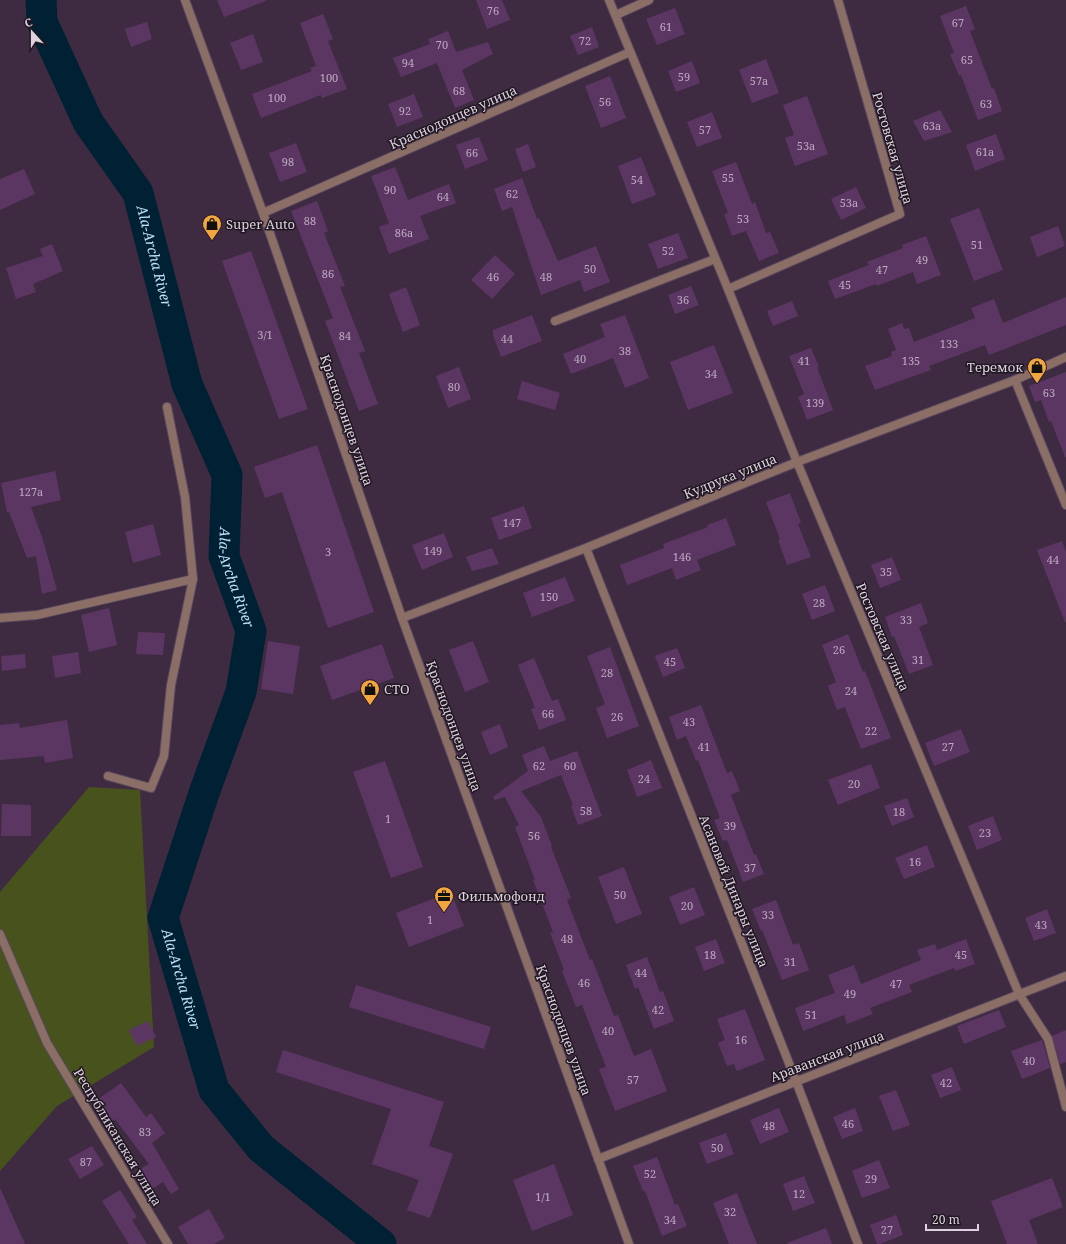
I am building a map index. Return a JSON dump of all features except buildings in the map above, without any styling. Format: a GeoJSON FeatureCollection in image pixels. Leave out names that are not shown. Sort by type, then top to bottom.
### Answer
{"type":"FeatureCollection","features":[{"type":"Feature","properties":{"kind":"street","name":"Краснодонцев улица"},"geometry":{"type":"LineString","coordinates":[[185,0],[263,214],[402,618],[628,1244]]}},
{"type":"Feature","properties":{"kind":"street","name":"Ростовская улица"},"geometry":{"type":"LineString","coordinates":[[609,0],[728,289],[797,462],[1019,994],[1048,1039],[1066,1107]]}},
{"type":"Feature","properties":{"kind":"street"},"geometry":{"type":"LineString","coordinates":[[616,15],[649,0]]}},
{"type":"Feature","properties":{"kind":"street","name":"Ростовская улица"},"geometry":{"type":"LineString","coordinates":[[728,289],[900,214],[838,0]]}},
{"type":"Feature","properties":{"kind":"street","name":"Краснодонцев улица"},"geometry":{"type":"LineString","coordinates":[[263,214],[630,52]]}},
{"type":"Feature","properties":{"kind":"street"},"geometry":{"type":"LineString","coordinates":[[555,321],[715,258]]}},
{"type":"Feature","properties":{"kind":"street","name":"Кудрука улица"},"geometry":{"type":"LineString","coordinates":[[402,618],[586,548],[797,462],[1015,380],[1066,357]]}},
{"type":"Feature","properties":{"kind":"street"},"geometry":{"type":"LineString","coordinates":[[1015,380],[1066,505]]}},
{"type":"Feature","properties":{"kind":"street"},"geometry":{"type":"LineString","coordinates":[[108,776],[151,788],[164,756],[171,685],[193,579],[185,497],[167,407]]}},
{"type":"Feature","properties":{"kind":"street","name":"Асановой Динары улица"},"geometry":{"type":"LineString","coordinates":[[586,548],[796,1081],[858,1244]]}},
{"type":"Feature","properties":{"kind":"street"},"geometry":{"type":"LineString","coordinates":[[0,618],[36,615],[193,579]]}},
{"type":"Feature","properties":{"kind":"street","name":"Республиканская улица"},"geometry":{"type":"LineString","coordinates":[[0,934],[46,1043],[168,1244]]}},
{"type":"Feature","properties":{"kind":"street","name":"Араванская улица"},"geometry":{"type":"LineString","coordinates":[[598,1158],[1066,976]]}},
{"type":"Feature","properties":{"kind":"green space"},"geometry":{"type":"Polygon","coordinates":[[[89,787],[140,790],[154,1047],[57,1106],[0,1171],[0,892],[89,787]]]}},
{"type":"Feature","properties":{"kind":"waterway","name":"Ala-Archa River"},"geometry":{"type":"LineString","coordinates":[[41,0],[42,22],[88,122],[138,193],[187,384],[227,475],[224,556],[251,631],[241,692],[204,793],[163,918],[214,1090],[261,1148],[381,1244]]}},
{"type":"Feature","properties":{"kind":"place","name":"Super Auto"},"geometry":{"type":"Point","coordinates":[212,241]}},
{"type":"Feature","properties":{"kind":"place","name":"Теремок"},"geometry":{"type":"Point","coordinates":[1037,384]}},
{"type":"Feature","properties":{"kind":"place","name":"СТО"},"geometry":{"type":"Point","coordinates":[370,706]}},
{"type":"Feature","properties":{"kind":"place","name":"Фильмофонд"},"geometry":{"type":"Point","coordinates":[444,913]}}]}
